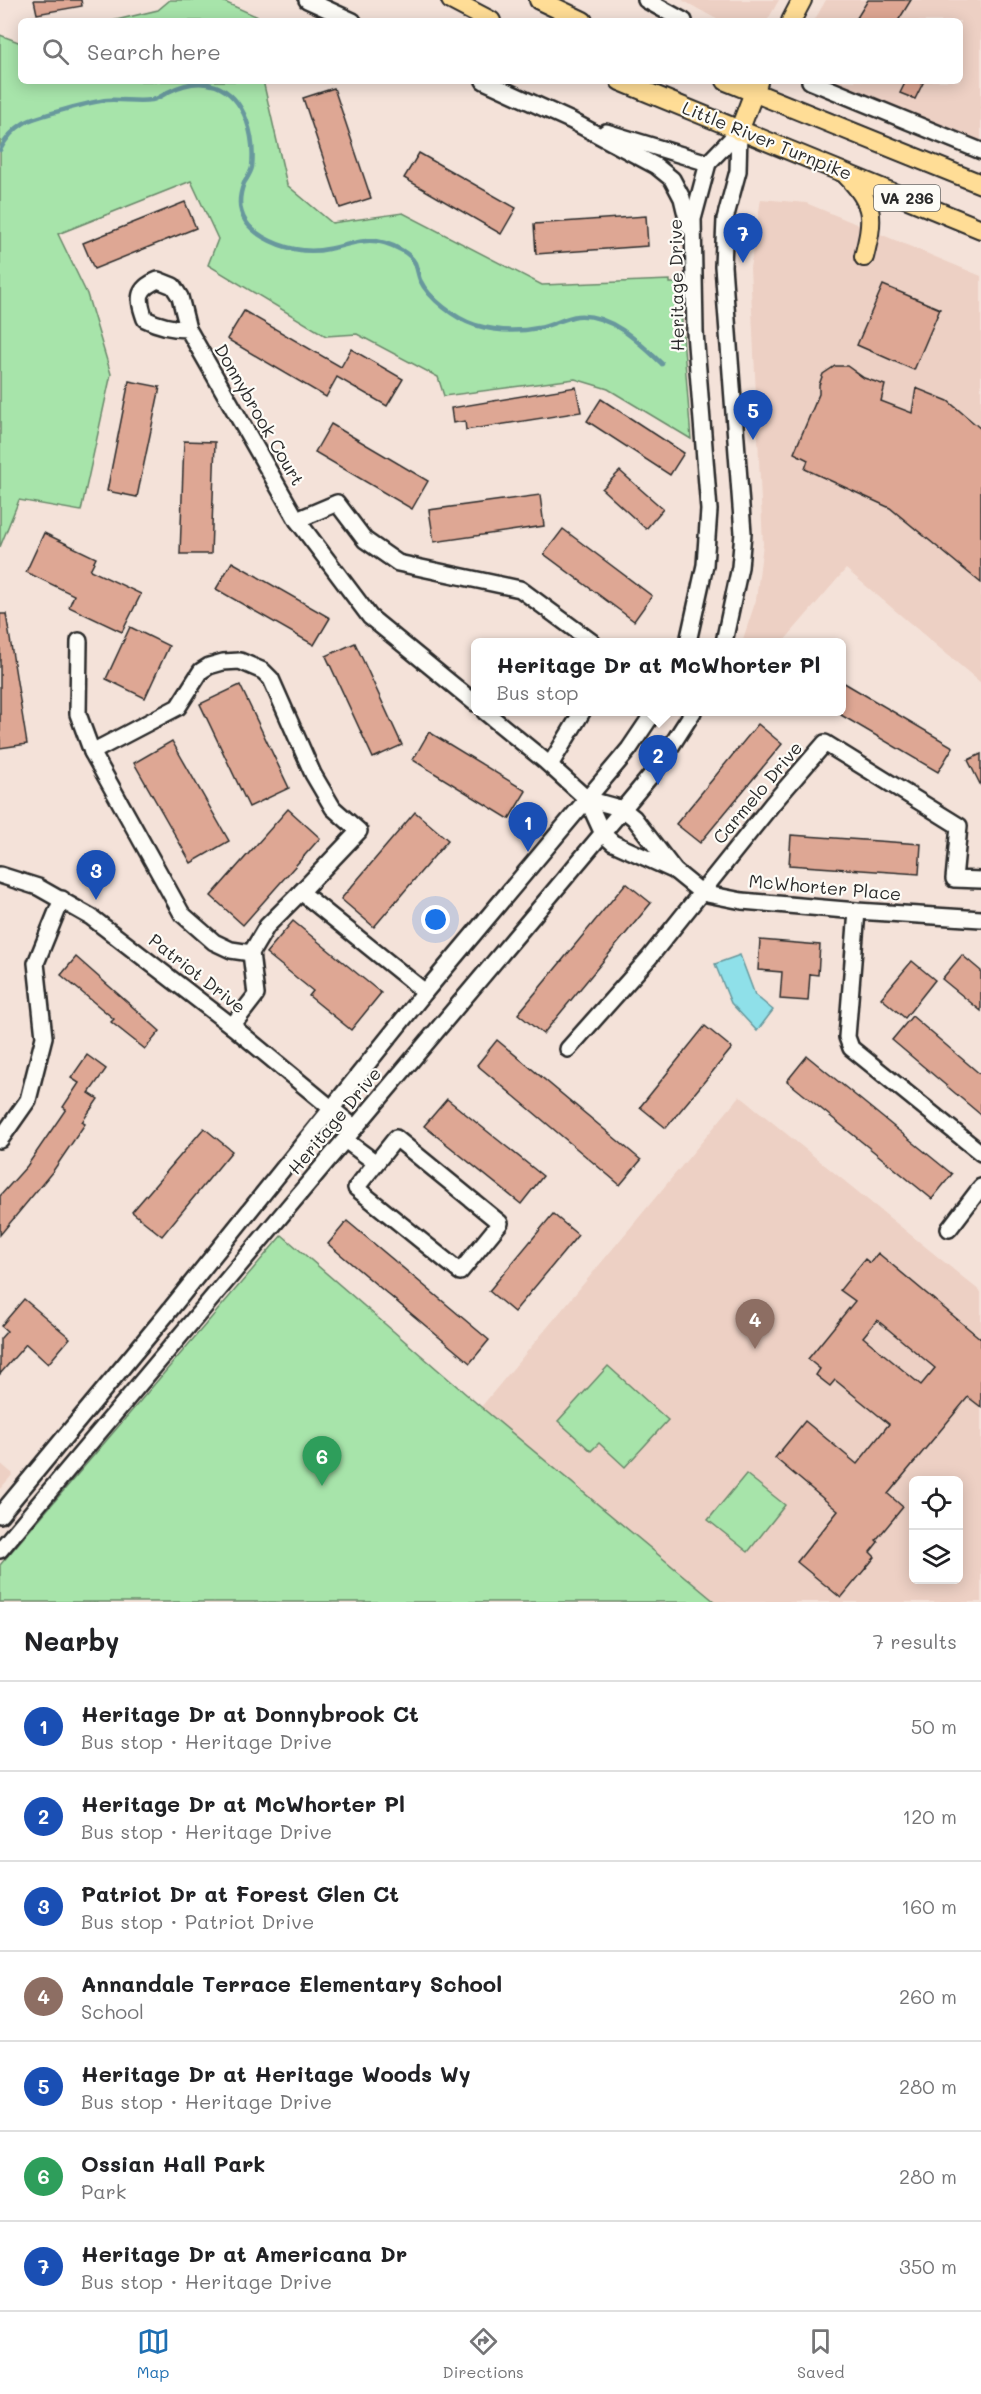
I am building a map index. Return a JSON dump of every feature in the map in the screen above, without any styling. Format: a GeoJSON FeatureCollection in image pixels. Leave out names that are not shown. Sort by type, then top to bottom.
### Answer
{"type":"FeatureCollection","features":[{"type":"Feature","properties":{"kind":"main road"},"geometry":{"type":"LineString","coordinates":[[451,0],[484,18]]}},
{"type":"Feature","properties":{"kind":"main road"},"geometry":{"type":"LineString","coordinates":[[539,0],[577,18]]}},
{"type":"Feature","properties":{"kind":"main road"},"geometry":{"type":"LineString","coordinates":[[793,18],[802,0]]}},
{"type":"Feature","properties":{"kind":"main road","name":"Little River Turnpike"},"geometry":{"type":"LineString","coordinates":[[628,84],[981,229]]}},
{"type":"Feature","properties":{"kind":"main road","name":"VA 236"},"geometry":{"type":"LineString","coordinates":[[741,84],[756,87],[981,184]]}},
{"type":"Feature","properties":{"kind":"main road"},"geometry":{"type":"LineString","coordinates":[[739,130],[756,87]]}},
{"type":"Feature","properties":{"kind":"main road"},"geometry":{"type":"LineString","coordinates":[[841,171],[860,189],[867,201],[871,216],[864,257]]}},
{"type":"Feature","properties":{"kind":"street"},"geometry":{"type":"LineString","coordinates":[[307,0],[346,18]]}},
{"type":"Feature","properties":{"kind":"street"},"geometry":{"type":"LineString","coordinates":[[646,0],[679,18]]}},
{"type":"Feature","properties":{"kind":"street"},"geometry":{"type":"LineString","coordinates":[[490,84],[572,122],[656,166],[672,179],[682,198],[693,247]]}},
{"type":"Feature","properties":{"kind":"street"},"geometry":{"type":"LineString","coordinates":[[817,84],[981,151]]}},
{"type":"Feature","properties":{"kind":"street"},"geometry":{"type":"LineString","coordinates":[[572,122],[708,163]]}},
{"type":"Feature","properties":{"kind":"street"},"geometry":{"type":"LineString","coordinates":[[725,638],[740,567],[743,533],[723,266],[725,219],[738,171],[739,130]]}},
{"type":"Feature","properties":{"kind":"street","name":"Heritage Drive"},"geometry":{"type":"LineString","coordinates":[[689,638],[705,566],[709,510],[695,332],[693,219],[708,163],[739,130]]}},
{"type":"Feature","properties":{"kind":"street","name":"Donnybrook Court"},"geometry":{"type":"LineString","coordinates":[[188,329],[297,520],[370,616],[471,700]]}},
{"type":"Feature","properties":{"kind":"street"},"geometry":{"type":"LineString","coordinates":[[297,520],[337,503],[365,540],[398,564],[520,589],[587,638]]}},
{"type":"Feature","properties":{"kind":"street"},"geometry":{"type":"LineString","coordinates":[[80,641],[78,714],[92,752],[182,914],[214,942],[231,950],[251,953]]}},
{"type":"Feature","properties":{"kind":"street"},"geometry":{"type":"LineString","coordinates":[[92,752],[178,707],[201,671],[209,666],[240,661],[263,671],[271,679],[313,774],[333,808],[359,831],[267,926],[251,953],[256,995],[232,1026]]}},
{"type":"Feature","properties":{"kind":"street"},"geometry":{"type":"LineString","coordinates":[[491,716],[587,799],[603,834]]}},
{"type":"Feature","properties":{"kind":"street"},"geometry":{"type":"LineString","coordinates":[[550,765],[579,716]]}},
{"type":"Feature","properties":{"kind":"street","name":"Heritage Drive"},"geometry":{"type":"LineString","coordinates":[[0,1515],[6,1497],[332,1110],[425,992],[629,749],[651,716]]}},
{"type":"Feature","properties":{"kind":"street","name":"Heritage Drive"},"geometry":{"type":"LineString","coordinates":[[0,1550],[128,1401],[623,810],[657,768],[690,716]]}},
{"type":"Feature","properties":{"kind":"street","name":"Carmelo Drive"},"geometry":{"type":"LineString","coordinates":[[568,1050],[650,958],[773,803],[825,743],[878,773],[958,826],[954,879],[981,880]]}},
{"type":"Feature","properties":{"kind":"street","name":"McWhorter Place"},"geometry":{"type":"LineString","coordinates":[[587,799],[623,810],[634,818],[675,871],[702,893],[742,901],[981,919]]}},
{"type":"Feature","properties":{"kind":"street","name":"McWhorter Place"},"geometry":{"type":"LineString","coordinates":[[603,834],[613,843],[675,871]]}},
{"type":"Feature","properties":{"kind":"street","name":"Patriot Drive"},"geometry":{"type":"LineString","coordinates":[[0,875],[38,887],[91,916],[232,1026],[355,1128]]}},
{"type":"Feature","properties":{"kind":"street"},"geometry":{"type":"LineString","coordinates":[[301,892],[425,992]]}},
{"type":"Feature","properties":{"kind":"street"},"geometry":{"type":"LineString","coordinates":[[0,1140],[28,1100],[31,1089],[44,1037],[36,963],[62,899]]}},
{"type":"Feature","properties":{"kind":"street"},"geometry":{"type":"LineString","coordinates":[[857,911],[848,1037],[850,1048],[981,1154]]}},
{"type":"Feature","properties":{"kind":"street"},"geometry":{"type":"LineString","coordinates":[[396,1138],[501,1223],[460,1272],[356,1188],[376,1163],[396,1138]]}},
{"type":"Feature","properties":{"kind":"street"},"geometry":{"type":"LineString","coordinates":[[345,1140],[376,1163]]}},
{"type":"Feature","properties":{"kind":"street"},"geometry":{"type":"LineString","coordinates":[[949,1229],[981,1187]]}},
{"type":"Feature","properties":{"kind":"street"},"geometry":{"type":"LineString","coordinates":[[6,1497],[28,1516]]}},
{"type":"Feature","properties":{"kind":"shaded area"},"geometry":{"type":"Polygon","coordinates":[[[682,0],[779,0],[769,18],[715,18],[682,0]]]}},
{"type":"Feature","properties":{"kind":"shaded area"},"geometry":{"type":"Polygon","coordinates":[[[826,0],[981,0],[981,160],[936,137],[943,127],[851,95],[833,84],[963,84],[963,18],[816,18],[826,0]]]}},
{"type":"Feature","properties":{"kind":"shaded area"},"geometry":{"type":"Polygon","coordinates":[[[761,199],[806,203],[981,276],[981,683],[846,569],[786,638],[743,638],[756,600],[763,544],[750,268],[761,199]]]}},
{"type":"Feature","properties":{"kind":"shaded area"},"geometry":{"type":"Polygon","coordinates":[[[740,1096],[981,1292],[981,1602],[715,1602],[481,1407],[740,1096]]]}},
{"type":"Feature","properties":{"kind":"shaded area"},"geometry":{"type":"Polygon","coordinates":[[[0,1463],[13,1474],[0,1489],[0,1463]]]}},
{"type":"Feature","properties":{"kind":"green space"},"geometry":{"type":"Polygon","coordinates":[[[170,0],[220,0],[260,18],[125,18],[158,10],[170,0]]]}},
{"type":"Feature","properties":{"kind":"green space"},"geometry":{"type":"Polygon","coordinates":[[[0,35],[18,42],[18,84],[264,84],[287,185],[332,223],[403,213],[542,285],[670,280],[670,283],[679,283],[691,439],[608,389],[575,379],[444,396],[438,377],[357,334],[326,336],[208,265],[218,239],[191,181],[58,234],[87,294],[111,374],[81,511],[19,500],[0,547],[0,35]]]}},
{"type":"Feature","properties":{"kind":"green space"},"geometry":{"type":"Polygon","coordinates":[[[282,1235],[481,1407],[715,1602],[0,1602],[0,1565],[282,1235]]]}},
{"type":"Feature","properties":{"kind":"green space"},"geometry":{"type":"Polygon","coordinates":[[[608,1366],[668,1420],[625,1467],[599,1443],[591,1451],[558,1421],[608,1366]]]}},
{"type":"Feature","properties":{"kind":"green space"},"geometry":{"type":"Polygon","coordinates":[[[746,1474],[785,1505],[748,1552],[708,1520],[746,1474]]]}},
{"type":"Feature","properties":{"kind":"water"},"geometry":{"type":"Polygon","coordinates":[[[740,955],[755,995],[773,1010],[757,1031],[731,1003],[715,964],[740,955]]]}},
{"type":"Feature","properties":{"kind":"building"},"geometry":{"type":"Polygon","coordinates":[[[34,0],[81,0],[82,6],[37,14],[34,0]]]}},
{"type":"Feature","properties":{"kind":"building"},"geometry":{"type":"Polygon","coordinates":[[[868,0],[911,0],[900,18],[857,18],[868,0]]]}},
{"type":"Feature","properties":{"kind":"building"},"geometry":{"type":"Polygon","coordinates":[[[904,84],[922,84],[915,99],[900,93],[904,84]]]}},
{"type":"Feature","properties":{"kind":"building"},"geometry":{"type":"Polygon","coordinates":[[[334,88],[371,198],[340,208],[303,98],[334,88]]]}},
{"type":"Feature","properties":{"kind":"building"},"geometry":{"type":"Polygon","coordinates":[[[419,153],[516,208],[501,234],[404,178],[419,153]]]}},
{"type":"Feature","properties":{"kind":"building"},"geometry":{"type":"Polygon","coordinates":[[[185,202],[196,228],[94,269],[83,243],[185,202]]]}},
{"type":"Feature","properties":{"kind":"building"},"geometry":{"type":"Polygon","coordinates":[[[646,216],[648,246],[536,254],[534,224],[646,216]]]}},
{"type":"Feature","properties":{"kind":"building"},"geometry":{"type":"Polygon","coordinates":[[[883,285],[940,309],[914,370],[857,345],[883,285]]]}},
{"type":"Feature","properties":{"kind":"building"},"geometry":{"type":"Polygon","coordinates":[[[244,311],[341,367],[351,349],[403,379],[387,406],[337,377],[326,397],[227,339],[244,311]]]}},
{"type":"Feature","properties":{"kind":"building"},"geometry":{"type":"Polygon","coordinates":[[[835,366],[847,366],[864,378],[885,385],[881,401],[912,413],[916,388],[948,401],[981,429],[981,583],[890,508],[805,469],[808,460],[794,453],[819,394],[823,374],[835,366]]]}},
{"type":"Feature","properties":{"kind":"building"},"geometry":{"type":"Polygon","coordinates":[[[129,381],[160,387],[137,497],[107,491],[129,381]]]}},
{"type":"Feature","properties":{"kind":"building"},"geometry":{"type":"Polygon","coordinates":[[[576,387],[581,412],[466,430],[465,421],[453,423],[451,408],[576,387]]]}},
{"type":"Feature","properties":{"kind":"building"},"geometry":{"type":"Polygon","coordinates":[[[601,399],[684,453],[670,475],[587,421],[601,399]]]}},
{"type":"Feature","properties":{"kind":"building"},"geometry":{"type":"Polygon","coordinates":[[[331,424],[428,481],[412,509],[315,452],[331,424]]]}},
{"type":"Feature","properties":{"kind":"building"},"geometry":{"type":"Polygon","coordinates":[[[184,441],[215,442],[211,554],[180,554],[184,441]]]}},
{"type":"Feature","properties":{"kind":"building"},"geometry":{"type":"Polygon","coordinates":[[[620,471],[663,509],[646,529],[602,489],[620,471]]]}},
{"type":"Feature","properties":{"kind":"building"},"geometry":{"type":"Polygon","coordinates":[[[540,495],[544,526],[434,542],[429,510],[540,495]]]}},
{"type":"Feature","properties":{"kind":"building"},"geometry":{"type":"Polygon","coordinates":[[[563,529],[652,596],[634,621],[544,554],[563,529]]]}},
{"type":"Feature","properties":{"kind":"building"},"geometry":{"type":"Polygon","coordinates":[[[44,533],[96,558],[90,570],[141,594],[122,632],[69,607],[74,595],[26,572],[44,533]]]}},
{"type":"Feature","properties":{"kind":"building"},"geometry":{"type":"Polygon","coordinates":[[[232,562],[330,618],[314,645],[216,589],[232,562]]]}},
{"type":"Feature","properties":{"kind":"building"},"geometry":{"type":"Polygon","coordinates":[[[0,614],[6,614],[27,744],[0,748],[0,614]]]}},
{"type":"Feature","properties":{"kind":"building"},"geometry":{"type":"Polygon","coordinates":[[[130,627],[169,646],[145,698],[106,679],[130,627]]]}},
{"type":"Feature","properties":{"kind":"building"},"geometry":{"type":"Polygon","coordinates":[[[355,643],[402,745],[373,758],[326,656],[355,643]]]}},
{"type":"Feature","properties":{"kind":"building"},"geometry":{"type":"Polygon","coordinates":[[[846,684],[953,747],[938,772],[843,716],[846,716],[846,684]]]}},
{"type":"Feature","properties":{"kind":"building"},"geometry":{"type":"Polygon","coordinates":[[[240,685],[289,788],[249,807],[200,704],[240,685]]]}},
{"type":"Feature","properties":{"kind":"building"},"geometry":{"type":"Polygon","coordinates":[[[758,724],[782,744],[700,843],[676,824],[758,724]]]}},
{"type":"Feature","properties":{"kind":"building"},"geometry":{"type":"Polygon","coordinates":[[[429,732],[526,791],[509,819],[413,760],[429,732]]]}},
{"type":"Feature","properties":{"kind":"building"},"geometry":{"type":"Polygon","coordinates":[[[172,741],[229,841],[191,863],[134,763],[172,741]]]}},
{"type":"Feature","properties":{"kind":"building"},"geometry":{"type":"Polygon","coordinates":[[[981,754],[981,786],[968,760],[981,754]]]}},
{"type":"Feature","properties":{"kind":"building"},"geometry":{"type":"Polygon","coordinates":[[[288,809],[320,838],[243,925],[211,896],[288,809]]]}},
{"type":"Feature","properties":{"kind":"building"},"geometry":{"type":"Polygon","coordinates":[[[415,812],[448,840],[374,927],[341,899],[415,812]]]}},
{"type":"Feature","properties":{"kind":"building"},"geometry":{"type":"Polygon","coordinates":[[[791,835],[921,844],[919,874],[789,865],[791,835]]]}},
{"type":"Feature","properties":{"kind":"building"},"geometry":{"type":"Polygon","coordinates":[[[626,883],[651,903],[543,1034],[518,1014],[626,883]]]}},
{"type":"Feature","properties":{"kind":"building"},"geometry":{"type":"Polygon","coordinates":[[[293,921],[381,993],[351,1030],[309,996],[313,991],[266,953],[293,921]]]}},
{"type":"Feature","properties":{"kind":"building"},"geometry":{"type":"Polygon","coordinates":[[[760,940],[820,945],[818,975],[810,974],[808,1001],[780,999],[782,972],[758,970],[760,940]]]}},
{"type":"Feature","properties":{"kind":"building"},"geometry":{"type":"Polygon","coordinates":[[[962,955],[981,971],[981,1011],[942,979],[962,955]]]}},
{"type":"Feature","properties":{"kind":"building"},"geometry":{"type":"Polygon","coordinates":[[[76,957],[160,1031],[145,1049],[111,1022],[114,1019],[61,975],[76,957]]]}},
{"type":"Feature","properties":{"kind":"building"},"geometry":{"type":"Polygon","coordinates":[[[912,961],[935,980],[905,1018],[881,998],[912,961]]]}},
{"type":"Feature","properties":{"kind":"building"},"geometry":{"type":"Polygon","coordinates":[[[912,1016],[981,1075],[981,1115],[892,1040],[912,1016]]]}},
{"type":"Feature","properties":{"kind":"building"},"geometry":{"type":"Polygon","coordinates":[[[705,1026],[732,1048],[666,1128],[640,1107],[705,1026]]]}},
{"type":"Feature","properties":{"kind":"building"},"geometry":{"type":"Polygon","coordinates":[[[497,1040],[641,1160],[620,1185],[477,1065],[497,1040]]]}},
{"type":"Feature","properties":{"kind":"building"},"geometry":{"type":"Polygon","coordinates":[[[87,1055],[106,1069],[89,1093],[98,1099],[82,1122],[85,1124],[53,1171],[0,1235],[0,1196],[27,1166],[66,1109],[63,1107],[79,1083],[71,1078],[87,1055]]]}},
{"type":"Feature","properties":{"kind":"building"},"geometry":{"type":"Polygon","coordinates":[[[807,1056],[952,1174],[932,1199],[787,1081],[807,1056]]]}},
{"type":"Feature","properties":{"kind":"building"},"geometry":{"type":"Polygon","coordinates":[[[447,1099],[543,1176],[521,1204],[424,1126],[447,1099]]]}},
{"type":"Feature","properties":{"kind":"building"},"geometry":{"type":"Polygon","coordinates":[[[204,1128],[232,1151],[162,1236],[132,1212],[204,1128]]]}},
{"type":"Feature","properties":{"kind":"building"},"geometry":{"type":"Polygon","coordinates":[[[553,1214],[578,1235],[514,1312],[489,1291],[553,1214]]]}},
{"type":"Feature","properties":{"kind":"building"},"geometry":{"type":"Polygon","coordinates":[[[347,1221],[489,1340],[470,1363],[328,1244],[347,1221]]]}},
{"type":"Feature","properties":{"kind":"building"},"geometry":{"type":"Polygon","coordinates":[[[878,1253],[981,1339],[981,1407],[968,1397],[888,1494],[903,1507],[876,1540],[878,1542],[870,1552],[875,1557],[841,1598],[797,1562],[838,1511],[775,1458],[805,1421],[857,1464],[889,1424],[835,1380],[830,1386],[816,1375],[820,1369],[808,1359],[855,1301],[840,1290],[865,1259],[870,1263],[878,1253]],[[877,1320],[863,1337],[921,1385],[935,1368],[877,1320]]]}},
{"type":"Feature","properties":{"kind":"building"},"geometry":{"type":"Polygon","coordinates":[[[24,1299],[70,1338],[48,1364],[26,1344],[0,1374],[0,1339],[7,1331],[1,1326],[24,1299]]]}},
{"type":"Feature","properties":{"kind":"waterway"},"geometry":{"type":"LineString","coordinates":[[0,150],[10,135],[20,125],[30,120],[107,100],[152,100],[174,89],[191,84]]}},
{"type":"Feature","properties":{"kind":"waterway"},"geometry":{"type":"LineString","coordinates":[[207,84],[216,86],[235,100],[246,120],[253,155],[252,167],[241,191],[240,207],[249,226],[263,237],[286,247],[311,251],[363,241],[385,243],[410,256],[415,263],[420,280],[430,294],[452,313],[468,322],[490,329],[523,330],[543,327],[567,318],[589,316],[613,324],[624,331],[662,364]]}},
{"type":"Feature","properties":{"kind":"place","name":"Heritage Dr at Americana Dr"},"geometry":{"type":"Point","coordinates":[743,263]}},
{"type":"Feature","properties":{"kind":"place","name":"Heritage Dr at Heritage Woods Wy"},"geometry":{"type":"Point","coordinates":[753,440]}},
{"type":"Feature","properties":{"kind":"place","name":"Heritage Dr at McWhorter Pl"},"geometry":{"type":"Point","coordinates":[658,785]}},
{"type":"Feature","properties":{"kind":"place","name":"Heritage Dr at Donnybrook Ct"},"geometry":{"type":"Point","coordinates":[528,852]}},
{"type":"Feature","properties":{"kind":"place","name":"Patriot Dr at Forest Glen Ct"},"geometry":{"type":"Point","coordinates":[96,900]}},
{"type":"Feature","properties":{"kind":"place","name":"Annandale Terrace Elementary School"},"geometry":{"type":"Point","coordinates":[755,1349]}},
{"type":"Feature","properties":{"kind":"place","name":"Ossian Hall Park"},"geometry":{"type":"Point","coordinates":[322,1486]}}]}
